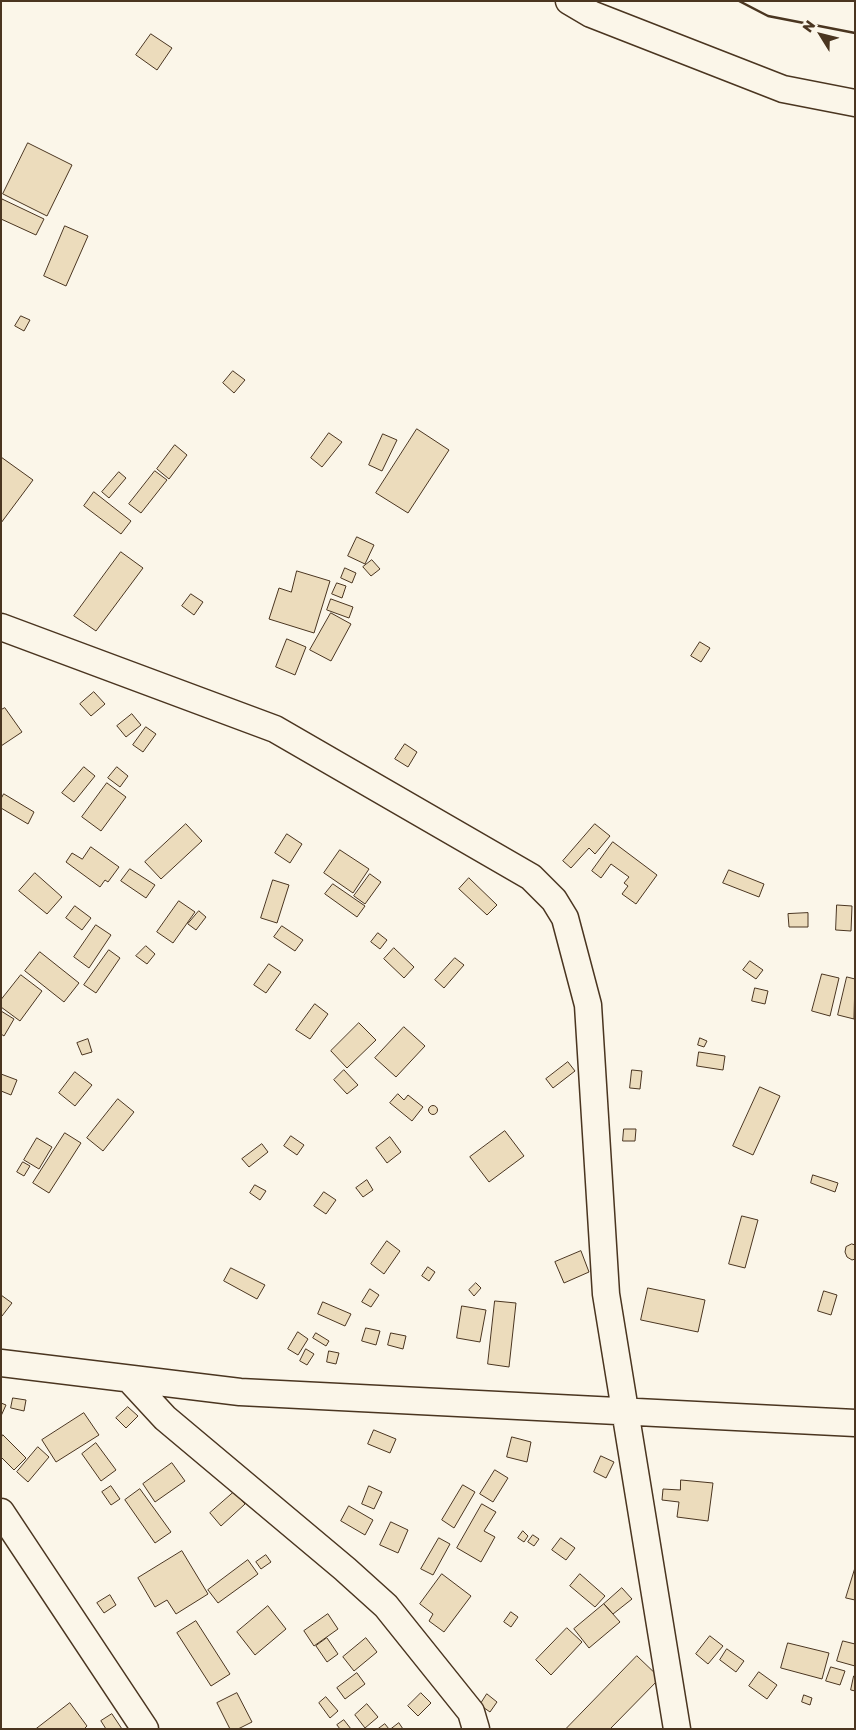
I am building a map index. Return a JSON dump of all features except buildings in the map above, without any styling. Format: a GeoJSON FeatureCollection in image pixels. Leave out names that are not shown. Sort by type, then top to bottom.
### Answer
{"type":"FeatureCollection","features":[{"type":"Feature","properties":{"kind":"street"},"geometry":{"type":"LineString","coordinates":[[569,1],[591,14],[783,89],[855,103]]}},
{"type":"Feature","properties":{"kind":"street"},"geometry":{"type":"LineString","coordinates":[[1,627],[275,729],[531,877],[554,900],[565,918],[588,1004],[606,1294],[677,1729]]}},
{"type":"Feature","properties":{"kind":"street"},"geometry":{"type":"LineString","coordinates":[[1,1363],[240,1392],[855,1423]]}},
{"type":"Feature","properties":{"kind":"street"},"geometry":{"type":"LineString","coordinates":[[129,1379],[165,1418],[346,1569],[386,1606],[471,1712],[476,1729]]}},
{"type":"Feature","properties":{"kind":"street"},"geometry":{"type":"LineString","coordinates":[[1,1512],[145,1729]]}},
{"type":"Feature","properties":{"kind":"wall"},"geometry":{"type":"LineString","coordinates":[[739,1],[768,16],[855,33]]}}]}
